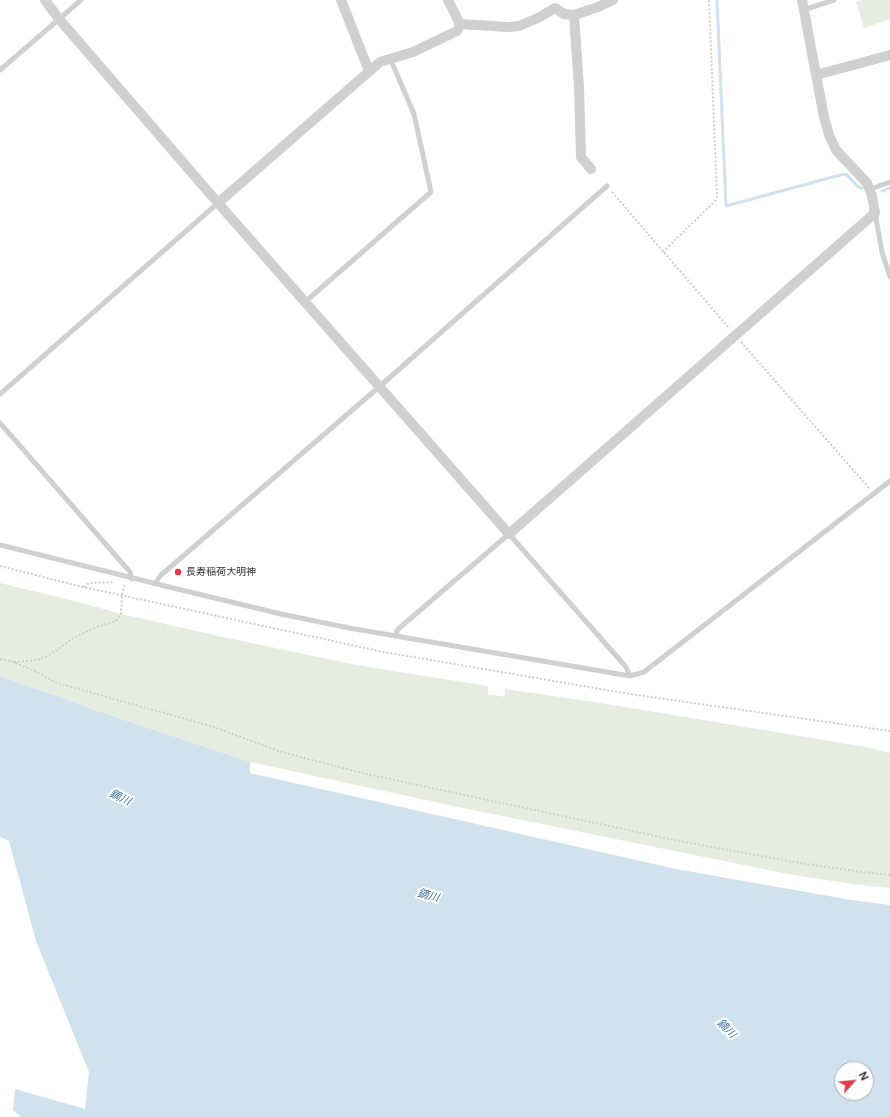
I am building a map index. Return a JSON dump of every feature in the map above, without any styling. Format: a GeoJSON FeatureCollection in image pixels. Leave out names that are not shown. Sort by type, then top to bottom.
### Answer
{"type":"FeatureCollection","features":[{"type":"Feature","properties":{"kind":"street"},"geometry":{"type":"LineString","coordinates":[[45,0],[59,20],[218,203],[509,534],[875,213],[870,189],[832,144],[824,116],[803,5]]}},
{"type":"Feature","properties":{"kind":"street"},"geometry":{"type":"LineString","coordinates":[[341,0],[369,71]]}},
{"type":"Feature","properties":{"kind":"street"},"geometry":{"type":"LineString","coordinates":[[218,203],[380,62],[413,52],[457,31],[460,24],[448,0]]}},
{"type":"Feature","properties":{"kind":"street"},"geometry":{"type":"LineString","coordinates":[[460,24],[519,26],[538,18],[555,4],[564,14],[574,15],[598,7],[612,0]]}},
{"type":"Feature","properties":{"kind":"street"},"geometry":{"type":"LineString","coordinates":[[574,15],[582,157],[591,169]]}},
{"type":"Feature","properties":{"kind":"street"},"geometry":{"type":"LineString","coordinates":[[816,75],[890,55]]}},
{"type":"Feature","properties":{"kind":"lane"},"geometry":{"type":"LineString","coordinates":[[0,70],[81,0]]}},
{"type":"Feature","properties":{"kind":"lane"},"geometry":{"type":"LineString","coordinates":[[803,5],[834,0]]}},
{"type":"Feature","properties":{"kind":"lane"},"geometry":{"type":"LineString","coordinates":[[305,302],[431,192],[414,114],[390,58]]}},
{"type":"Feature","properties":{"kind":"lane"},"geometry":{"type":"LineString","coordinates":[[870,189],[890,182]]}},
{"type":"Feature","properties":{"kind":"lane"},"geometry":{"type":"LineString","coordinates":[[155,584],[160,576],[379,387],[607,186]]}},
{"type":"Feature","properties":{"kind":"lane"},"geometry":{"type":"LineString","coordinates":[[0,394],[218,203]]}},
{"type":"Feature","properties":{"kind":"lane"},"geometry":{"type":"LineString","coordinates":[[875,213],[882,252],[890,277]]}},
{"type":"Feature","properties":{"kind":"lane"},"geometry":{"type":"LineString","coordinates":[[0,423],[130,572],[132,578]]}},
{"type":"Feature","properties":{"kind":"lane"},"geometry":{"type":"LineString","coordinates":[[0,545],[281,614],[396,636],[630,676],[644,672],[890,481]]}},
{"type":"Feature","properties":{"kind":"lane"},"geometry":{"type":"LineString","coordinates":[[396,636],[397,630],[509,534],[626,667],[630,676]]}},
{"type":"Feature","properties":{"kind":"path"},"geometry":{"type":"LineString","coordinates":[[663,252],[715,202],[717,197],[709,0]]}},
{"type":"Feature","properties":{"kind":"path"},"geometry":{"type":"LineString","coordinates":[[0,566],[83,587],[384,652],[630,694],[890,730]]}},
{"type":"Feature","properties":{"kind":"path"},"geometry":{"type":"LineString","coordinates":[[13,662],[37,660],[48,656],[75,637],[99,626],[116,621],[121,614],[122,595],[126,582],[89,583],[83,587]]}},
{"type":"Feature","properties":{"kind":"path"},"geometry":{"type":"LineString","coordinates":[[0,659],[13,662],[37,672],[57,683],[214,727],[278,751],[362,773],[679,842],[800,863],[890,875]]}},
{"type":"Feature","properties":{"kind":"shaded area"},"geometry":{"type":"Polygon","coordinates":[[[861,0],[890,0],[890,19],[864,28],[856,2],[861,0]]]}},
{"type":"Feature","properties":{"kind":"shaded area"},"geometry":{"type":"Polygon","coordinates":[[[0,583],[121,614],[223,637],[356,665],[488,686],[488,694],[505,697],[505,689],[594,702],[866,747],[890,753],[890,888],[793,875],[463,808],[250,762],[118,718],[0,676],[0,583]]]}},
{"type":"Feature","properties":{"kind":"water","name":"鏑川"},"geometry":{"type":"Polygon","coordinates":[[[0,676],[118,718],[250,762],[250,773],[676,869],[851,900],[890,905],[890,1117],[21,1117],[13,1110],[15,1089],[85,1109],[89,1072],[36,941],[9,841],[0,837],[0,676]]]}},
{"type":"Feature","properties":{"kind":"waterway"},"geometry":{"type":"LineString","coordinates":[[717,0],[726,206],[844,174],[847,175],[858,187],[862,188]]}},
{"type":"Feature","properties":{"kind":"waterway"},"geometry":{"type":"LineString","coordinates":[[882,191],[890,188]]}},
{"type":"Feature","properties":{"kind":"place","name":"長寿稲荷大明神"},"geometry":{"type":"Point","coordinates":[178,572]}}]}
